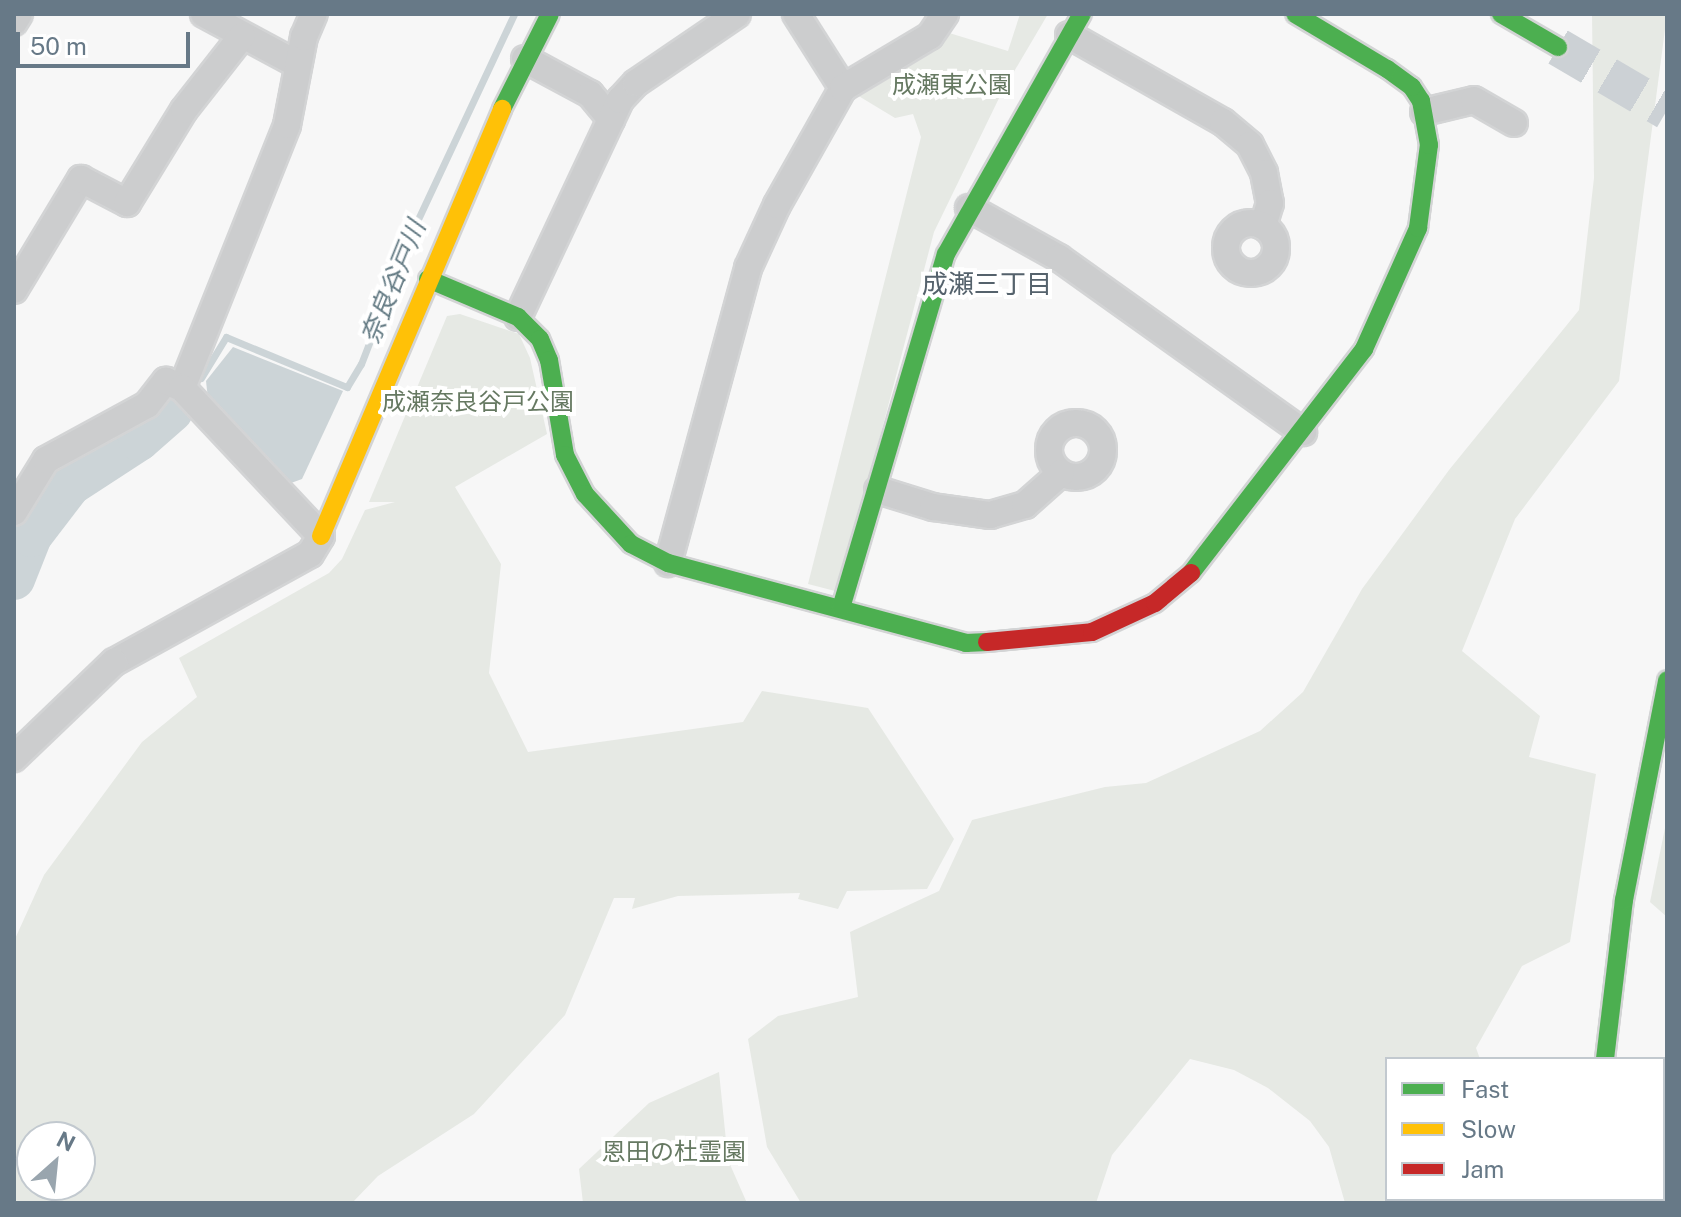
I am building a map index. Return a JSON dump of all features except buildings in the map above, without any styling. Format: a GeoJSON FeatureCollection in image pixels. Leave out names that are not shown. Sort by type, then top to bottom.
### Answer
{"type":"FeatureCollection","features":[{"type":"Feature","properties":{"kind":"street"},"geometry":{"type":"LineString","coordinates":[[14,22],[19,14]]}},
{"type":"Feature","properties":{"kind":"street"},"geometry":{"type":"LineString","coordinates":[[204,14],[297,64]]}},
{"type":"Feature","properties":{"kind":"street"},"geometry":{"type":"LineString","coordinates":[[182,388],[287,125],[297,64],[314,14]]}},
{"type":"Feature","properties":{"kind":"street"},"geometry":{"type":"LineString","coordinates":[[14,758],[114,662],[310,554],[321,536],[428,279],[525,59],[550,14]]}},
{"type":"Feature","properties":{"kind":"street"},"geometry":{"type":"LineString","coordinates":[[518,317],[611,119],[636,83],[737,14]]}},
{"type":"Feature","properties":{"kind":"street"},"geometry":{"type":"LineString","coordinates":[[796,14],[843,88]]}},
{"type":"Feature","properties":{"kind":"street"},"geometry":{"type":"LineString","coordinates":[[668,563],[748,268],[777,205],[843,88],[930,36],[945,14]]}},
{"type":"Feature","properties":{"kind":"street"},"geometry":{"type":"LineString","coordinates":[[428,279],[518,317],[540,339],[549,360],[565,455],[585,494],[631,544],[668,563],[966,643],[1057,639],[1092,632],[1155,603],[1200,566],[1364,349],[1399,282],[1427,185],[1424,112],[1412,87],[1295,14]]}},
{"type":"Feature","properties":{"kind":"street"},"geometry":{"type":"LineString","coordinates":[[1501,14],[1558,47]]}},
{"type":"Feature","properties":{"kind":"street"},"geometry":{"type":"LineString","coordinates":[[841,608],[878,490],[936,281],[969,208],[1076,25],[1223,122],[1250,145],[1264,173],[1270,203],[1263,226]]}},
{"type":"Feature","properties":{"kind":"street"},"geometry":{"type":"LineString","coordinates":[[14,290],[81,179],[127,203],[184,110],[242,36]]}},
{"type":"Feature","properties":{"kind":"street"},"geometry":{"type":"LineString","coordinates":[[525,59],[590,94],[611,119]]}},
{"type":"Feature","properties":{"kind":"street"},"geometry":{"type":"LineString","coordinates":[[1424,112],[1474,100],[1514,123]]}},
{"type":"Feature","properties":{"kind":"street"},"geometry":{"type":"LineString","coordinates":[[969,208],[1059,258],[1303,432]]}},
{"type":"Feature","properties":{"kind":"street"},"geometry":{"type":"LineString","coordinates":[[14,512],[46,460],[147,405],[166,381],[182,388],[321,536]]}},
{"type":"Feature","properties":{"kind":"street"},"geometry":{"type":"LineString","coordinates":[[878,490],[933,507],[990,515],[1025,505],[1061,473]]}},
{"type":"Feature","properties":{"kind":"street"},"geometry":{"type":"LineString","coordinates":[[1605,1057],[1624,900],[1667,680]]}},
{"type":"Feature","properties":{"kind":"green space","name":"成瀬東公園"},"geometry":{"type":"Polygon","coordinates":[[[1020,14],[1048,14],[1002,92],[934,232],[839,592],[808,584],[921,137],[913,114],[895,118],[852,92],[946,32],[1008,51],[1020,14]]]}},
{"type":"Feature","properties":{"kind":"green space"},"geometry":{"type":"Polygon","coordinates":[[[1592,14],[1667,14],[1619,381],[1515,519],[1462,651],[1540,716],[1529,757],[1596,774],[1570,942],[1522,966],[1476,1048],[1479,1057],[1385,1057],[1385,1201],[1540,1203],[1345,1203],[1329,1147],[1310,1121],[1268,1088],[1234,1070],[1190,1059],[1112,1155],[1096,1203],[801,1203],[767,1147],[748,1039],[778,1016],[858,997],[850,932],[939,891],[972,820],[1105,787],[1146,783],[1260,731],[1303,692],[1362,589],[1449,470],[1579,310],[1594,178],[1592,14]]]}},
{"type":"Feature","properties":{"kind":"green space","name":"成瀬奈良谷戸公園"},"geometry":{"type":"Polygon","coordinates":[[[460,314],[519,334],[530,358],[547,434],[455,487],[501,564],[489,673],[528,752],[743,722],[762,691],[868,708],[954,839],[927,889],[847,891],[838,909],[798,899],[800,893],[678,896],[632,909],[635,898],[614,898],[565,1015],[474,1114],[378,1176],[352,1203],[14,1203],[14,941],[44,875],[142,742],[197,697],[179,658],[329,573],[342,559],[365,510],[395,502],[369,502],[447,316],[460,314]]]}},
{"type":"Feature","properties":{"kind":"green space"},"geometry":{"type":"Polygon","coordinates":[[[1667,818],[1667,917],[1650,902],[1667,818]]]}},
{"type":"Feature","properties":{"kind":"green space","name":"恩田の杜霊園"},"geometry":{"type":"Polygon","coordinates":[[[719,1072],[728,1160],[747,1203],[583,1203],[579,1169],[649,1103],[719,1072]]]}},
{"type":"Feature","properties":{"kind":"shaded area"},"geometry":{"type":"Polygon","coordinates":[[[233,347],[343,391],[302,479],[291,483],[208,399],[206,381],[233,347]]]}},
{"type":"Feature","properties":{"kind":"waterway","name":"奈良谷戸川"},"geometry":{"type":"LineString","coordinates":[[201,378],[226,337],[347,387],[361,364],[412,232],[514,14]]}},
{"type":"Feature","properties":{"kind":"waterway"},"geometry":{"type":"LineString","coordinates":[[14,579],[31,536],[70,485],[139,440],[172,411]]}},
{"type":"Feature","properties":{"kind":"tunnel"},"geometry":{"type":"LineString","coordinates":[[1558,47],[1667,111]]}},
{"type":"Feature","properties":{"kind":"traffic: fast"},"geometry":{"type":"LineString","coordinates":[[502,109],[550,14]]}},
{"type":"Feature","properties":{"kind":"traffic: fast"},"geometry":{"type":"LineString","coordinates":[[841,608],[946,254],[1082,14]]}},
{"type":"Feature","properties":{"kind":"traffic: fast"},"geometry":{"type":"LineString","coordinates":[[1191,573],[1364,349],[1418,228],[1429,145],[1421,101],[1412,87],[1387,69],[1295,14]]}},
{"type":"Feature","properties":{"kind":"traffic: fast"},"geometry":{"type":"LineString","coordinates":[[1501,14],[1558,47]]}},
{"type":"Feature","properties":{"kind":"traffic: fast"},"geometry":{"type":"LineString","coordinates":[[428,279],[518,317],[540,339],[549,360],[565,455],[585,494],[631,544],[668,563],[966,643],[987,642]]}},
{"type":"Feature","properties":{"kind":"traffic: fast"},"geometry":{"type":"LineString","coordinates":[[1605,1057],[1624,900],[1667,680]]}},
{"type":"Feature","properties":{"kind":"traffic: slow"},"geometry":{"type":"LineString","coordinates":[[321,536],[502,109]]}},
{"type":"Feature","properties":{"kind":"traffic: jam"},"geometry":{"type":"LineString","coordinates":[[987,642],[1092,632],[1155,603],[1191,573]]}},
{"type":"Feature","properties":{"kind":"district","name":"成瀬三丁目"},"geometry":{"type":"Point","coordinates":[987,284]}}]}
